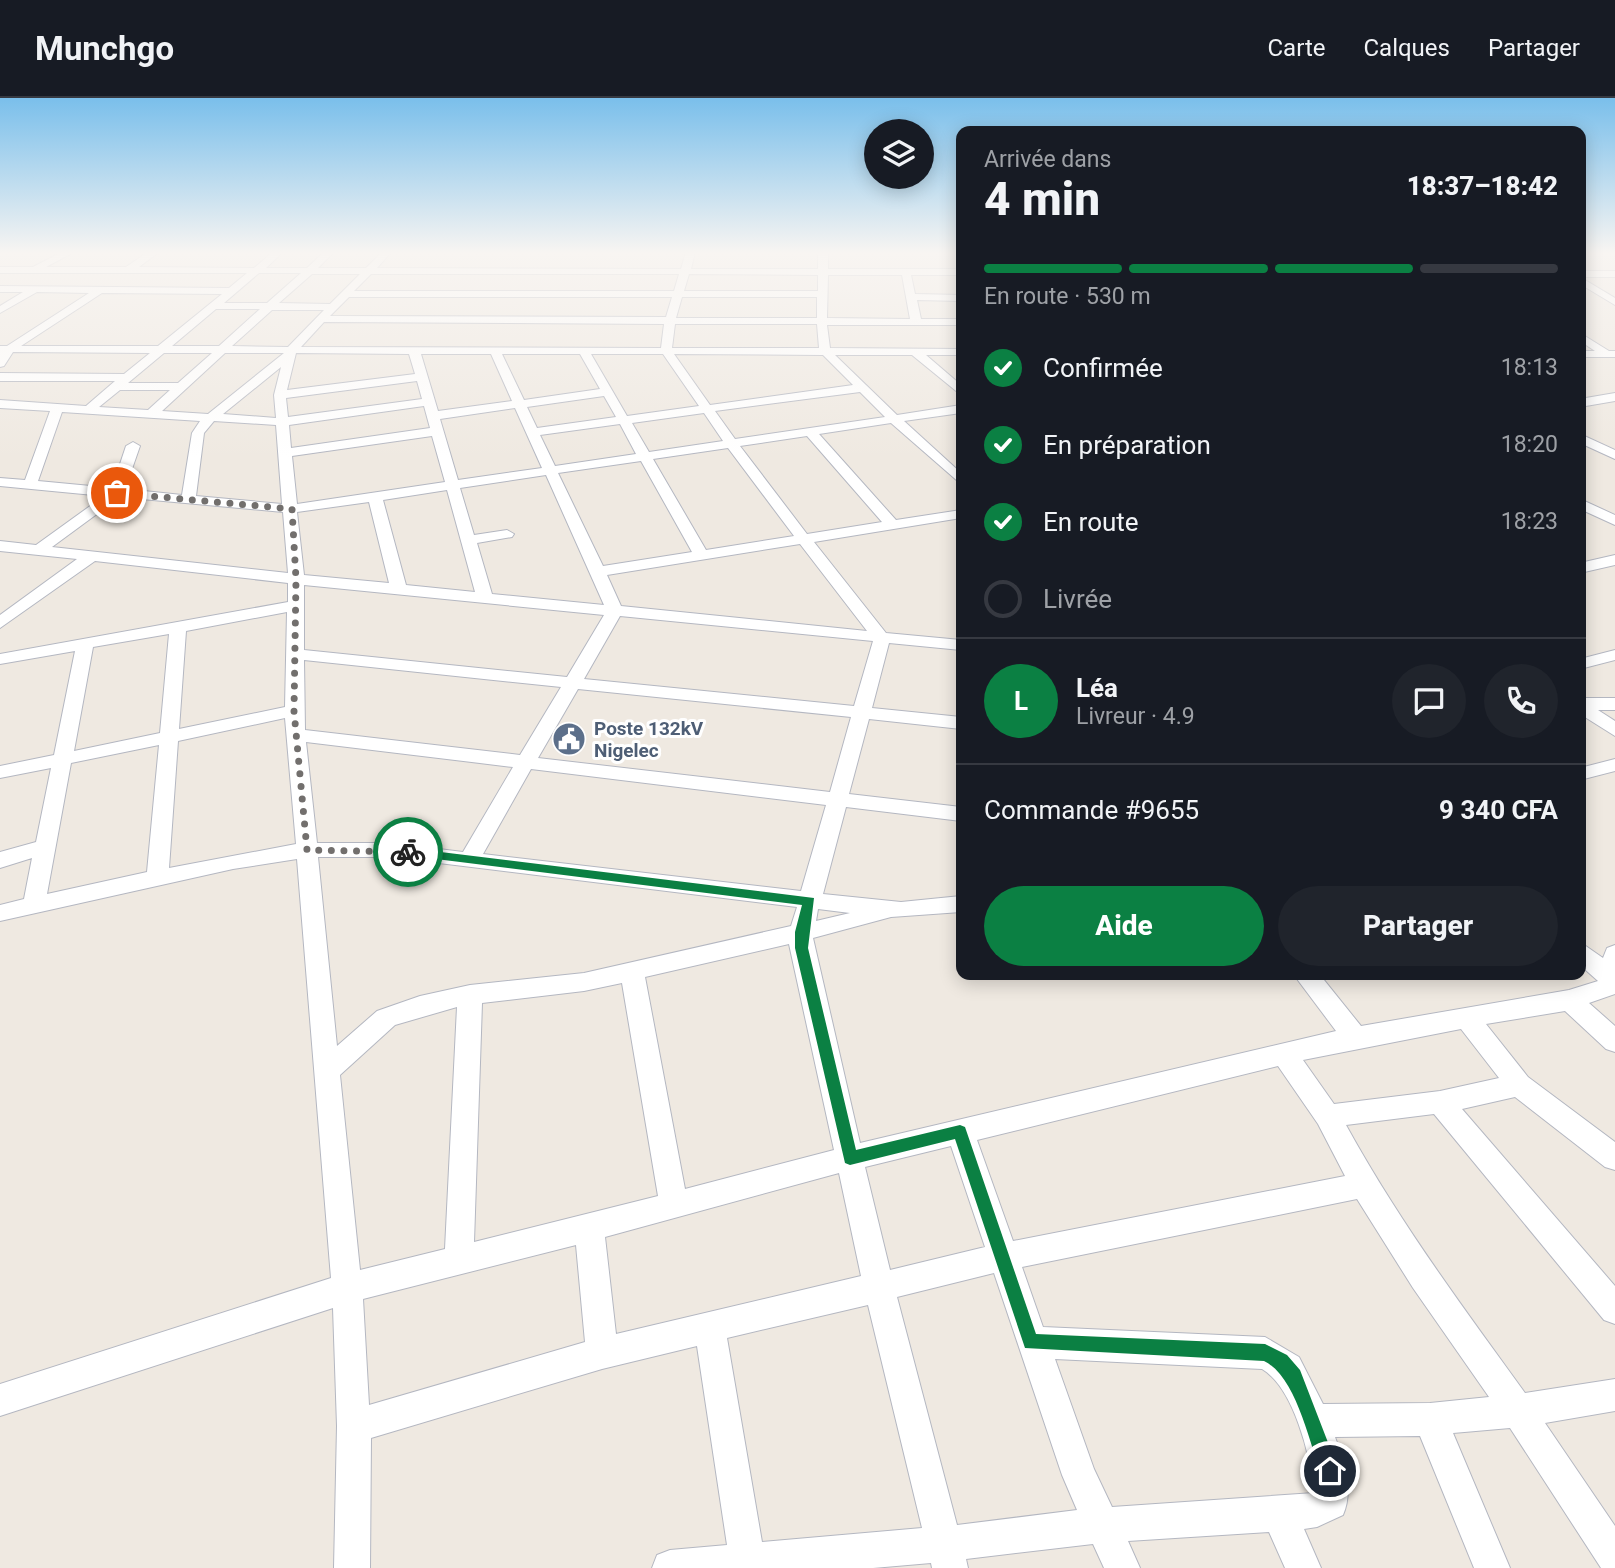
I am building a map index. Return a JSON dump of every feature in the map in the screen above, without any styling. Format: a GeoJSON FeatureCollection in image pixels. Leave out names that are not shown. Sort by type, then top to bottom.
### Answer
{"type":"FeatureCollection","features":[{"type":"Feature","properties":{"kind":"street"},"geometry":{"type":"LineString","coordinates":[[0,364],[4,349],[50,321]]}},
{"type":"Feature","properties":{"kind":"street"},"geometry":{"type":"LineString","coordinates":[[88,410],[197,321]]}},
{"type":"Feature","properties":{"kind":"street"},"geometry":{"type":"LineString","coordinates":[[150,415],[255,321]]}},
{"type":"Feature","properties":{"kind":"street"},"geometry":{"type":"LineString","coordinates":[[188,500],[198,433],[208,419],[290,352],[319,321]]}},
{"type":"Feature","properties":{"kind":"street"},"geometry":{"type":"LineString","coordinates":[[501,351],[524,321]]}},
{"type":"Feature","properties":{"kind":"street"},"geometry":{"type":"LineString","coordinates":[[670,321],[666,351],[730,444],[802,540],[882,638]]}},
{"type":"Feature","properties":{"kind":"street"},"geometry":{"type":"LineString","coordinates":[[762,321],[956,321]]}},
{"type":"Feature","properties":{"kind":"street"},"geometry":{"type":"LineString","coordinates":[[823,321],[825,351],[956,475]]}},
{"type":"Feature","properties":{"kind":"street"},"geometry":{"type":"LineString","coordinates":[[1586,339],[1611,354]]}},
{"type":"Feature","properties":{"kind":"street"},"geometry":{"type":"LineString","coordinates":[[4,349],[956,352]]}},
{"type":"Feature","properties":{"kind":"street"},"geometry":{"type":"LineString","coordinates":[[414,350],[485,598]]}},
{"type":"Feature","properties":{"kind":"street"},"geometry":{"type":"LineString","coordinates":[[501,351],[521,404],[615,610]]}},
{"type":"Feature","properties":{"kind":"street"},"geometry":{"type":"LineString","coordinates":[[584,351],[702,556]]}},
{"type":"Feature","properties":{"kind":"street"},"geometry":{"type":"LineString","coordinates":[[290,352],[280,396],[292,509],[296,579],[294,711],[347,1288],[354,1426],[352,1568]]}},
{"type":"Feature","properties":{"kind":"street"},"geometry":{"type":"LineString","coordinates":[[915,352],[956,387]]}},
{"type":"Feature","properties":{"kind":"street"},"geometry":{"type":"LineString","coordinates":[[1586,354],[1611,354]]}},
{"type":"Feature","properties":{"kind":"street"},"geometry":{"type":"LineString","coordinates":[[0,377],[129,378]]}},
{"type":"Feature","properties":{"kind":"street"},"geometry":{"type":"LineString","coordinates":[[280,396],[422,377]]}},
{"type":"Feature","properties":{"kind":"street"},"geometry":{"type":"LineString","coordinates":[[118,386],[181,387]]}},
{"type":"Feature","properties":{"kind":"street"},"geometry":{"type":"LineString","coordinates":[[534,432],[861,388]]}},
{"type":"Feature","properties":{"kind":"street"},"geometry":{"type":"LineString","coordinates":[[0,404],[281,422],[521,404],[607,392]]}},
{"type":"Feature","properties":{"kind":"street"},"geometry":{"type":"LineString","coordinates":[[1586,402],[1615,397]]}},
{"type":"Feature","properties":{"kind":"street"},"geometry":{"type":"LineString","coordinates":[[1600,400],[1615,406]]}},
{"type":"Feature","properties":{"kind":"street"},"geometry":{"type":"LineString","coordinates":[[30,485],[57,408]]}},
{"type":"Feature","properties":{"kind":"street"},"geometry":{"type":"LineString","coordinates":[[0,482],[292,509],[956,410]]}},
{"type":"Feature","properties":{"kind":"street"},"geometry":{"type":"LineString","coordinates":[[285,453],[437,431]]}},
{"type":"Feature","properties":{"kind":"street"},"geometry":{"type":"LineString","coordinates":[[810,432],[892,524]]}},
{"type":"Feature","properties":{"kind":"street"},"geometry":{"type":"LineString","coordinates":[[1586,441],[1615,455]]}},
{"type":"Feature","properties":{"kind":"street"},"geometry":{"type":"LineString","coordinates":[[39,550],[117,493],[133,446]]}},
{"type":"Feature","properties":{"kind":"street"},"geometry":{"type":"LineString","coordinates":[[375,498],[399,590]]}},
{"type":"Feature","properties":{"kind":"street"},"geometry":{"type":"LineString","coordinates":[[1586,506],[1615,521]]}},
{"type":"Feature","properties":{"kind":"street"},"geometry":{"type":"LineString","coordinates":[[597,572],[956,515]]}},
{"type":"Feature","properties":{"kind":"street"},"geometry":{"type":"LineString","coordinates":[[470,540],[507,534]]}},
{"type":"Feature","properties":{"kind":"street"},"geometry":{"type":"LineString","coordinates":[[0,546],[399,590],[956,645]]}},
{"type":"Feature","properties":{"kind":"street"},"geometry":{"type":"LineString","coordinates":[[0,623],[93,555]]}},
{"type":"Feature","properties":{"kind":"street"},"geometry":{"type":"LineString","coordinates":[[1586,566],[1615,560]]}},
{"type":"Feature","properties":{"kind":"street"},"geometry":{"type":"LineString","coordinates":[[0,659],[295,606]]}},
{"type":"Feature","properties":{"kind":"street"},"geometry":{"type":"LineString","coordinates":[[469,859],[524,761],[615,610]]}},
{"type":"Feature","properties":{"kind":"street"},"geometry":{"type":"LineString","coordinates":[[157,880],[178,628]]}},
{"type":"Feature","properties":{"kind":"street"},"geometry":{"type":"LineString","coordinates":[[882,638],[801,932],[809,990],[826,1048],[879,1287],[947,1556]]}},
{"type":"Feature","properties":{"kind":"street"},"geometry":{"type":"LineString","coordinates":[[34,905],[85,643]]}},
{"type":"Feature","properties":{"kind":"street"},"geometry":{"type":"LineString","coordinates":[[294,654],[956,722]]}},
{"type":"Feature","properties":{"kind":"street"},"geometry":{"type":"LineString","coordinates":[[1586,662],[1615,655]]}},
{"type":"Feature","properties":{"kind":"street"},"geometry":{"type":"LineString","coordinates":[[1586,705],[1615,704]]}},
{"type":"Feature","properties":{"kind":"street"},"geometry":{"type":"LineString","coordinates":[[1586,709],[1615,730]]}},
{"type":"Feature","properties":{"kind":"street"},"geometry":{"type":"LineString","coordinates":[[0,772],[294,711]]}},
{"type":"Feature","properties":{"kind":"street"},"geometry":{"type":"LineString","coordinates":[[296,735],[956,813]]}},
{"type":"Feature","properties":{"kind":"street"},"geometry":{"type":"LineString","coordinates":[[1586,772],[1615,765]]}},
{"type":"Feature","properties":{"kind":"street"},"geometry":{"type":"LineString","coordinates":[[0,860],[45,847]]}},
{"type":"Feature","properties":{"kind":"street"},"geometry":{"type":"LineString","coordinates":[[0,913],[265,855],[307,850],[390,850],[901,910]]}},
{"type":"Feature","properties":{"kind":"street"},"geometry":{"type":"LineString","coordinates":[[328,1070],[386,1018],[420,1006],[470,995],[556,987],[901,910],[956,904]]}},
{"type":"Feature","properties":{"kind":"street"},"geometry":{"type":"LineString","coordinates":[[0,1400],[347,1288],[589,1228],[850,1158],[1355,1037],[1570,1000],[1607,987],[1615,972],[1586,955]]}},
{"type":"Feature","properties":{"kind":"street"},"geometry":{"type":"LineString","coordinates":[[632,971],[674,1205]]}},
{"type":"Feature","properties":{"kind":"street"},"geometry":{"type":"LineString","coordinates":[[1310,980],[1355,1037]]}},
{"type":"Feature","properties":{"kind":"street"},"geometry":{"type":"LineString","coordinates":[[458,1259],[470,995]]}},
{"type":"Feature","properties":{"kind":"street"},"geometry":{"type":"LineString","coordinates":[[1570,1000],[1615,1042]]}},
{"type":"Feature","properties":{"kind":"street"},"geometry":{"type":"LineString","coordinates":[[1465,1016],[1519,1085],[1615,1158]]}},
{"type":"Feature","properties":{"kind":"street"},"geometry":{"type":"LineString","coordinates":[[1285,1055],[1327,1116],[1364,1185],[1424,1278],[1518,1411],[1615,1559]]}},
{"type":"Feature","properties":{"kind":"street"},"geometry":{"type":"LineString","coordinates":[[1327,1116],[1440,1102],[1519,1085]]}},
{"type":"Feature","properties":{"kind":"street"},"geometry":{"type":"LineString","coordinates":[[1440,1102],[1615,1310]]}},
{"type":"Feature","properties":{"kind":"street"},"geometry":{"type":"LineString","coordinates":[[960,1131],[1079,1475],[1122,1568]]}},
{"type":"Feature","properties":{"kind":"street"},"geometry":{"type":"LineString","coordinates":[[354,1426],[602,1353],[1003,1257],[1364,1185]]}},
{"type":"Feature","properties":{"kind":"street"},"geometry":{"type":"LineString","coordinates":[[589,1228],[601,1317],[602,1353]]}},
{"type":"Feature","properties":{"kind":"street"},"geometry":{"type":"LineString","coordinates":[[710,1327],[747,1564]]}},
{"type":"Feature","properties":{"kind":"street"},"geometry":{"type":"LineString","coordinates":[[670,1568],[947,1556],[1103,1525],[1279,1514],[1317,1510],[1331,1503],[1334,1490],[1330,1471],[1294,1376],[1281,1361],[1265,1353],[1031,1342]]}},
{"type":"Feature","properties":{"kind":"street"},"geometry":{"type":"LineString","coordinates":[[1312,1421],[1430,1419],[1518,1411],[1615,1395]]}},
{"type":"Feature","properties":{"kind":"street"},"geometry":{"type":"LineString","coordinates":[[1430,1419],[1493,1568]]}},
{"type":"Feature","properties":{"kind":"street"},"geometry":{"type":"LineString","coordinates":[[1279,1514],[1303,1568]]}},
{"type":"Feature","properties":{"kind":"way so far"},"geometry":{"type":"LineString","coordinates":[[117,493],[292,509],[296,579],[294,711],[307,850],[408,852]]}},
{"type":"Feature","properties":{"kind":"place","name":"Poste 132kV Nigelec"},"geometry":{"type":"Point","coordinates":[569,739]}},
{"type":"Feature","properties":{"kind":"route"},"geometry":{"type":"LineString","coordinates":[[408,852],[664,886],[809,901],[801,932],[801,948],[850,1158],[960,1131],[1031,1342],[1265,1353],[1281,1361],[1294,1376],[1330,1471]]}}]}
